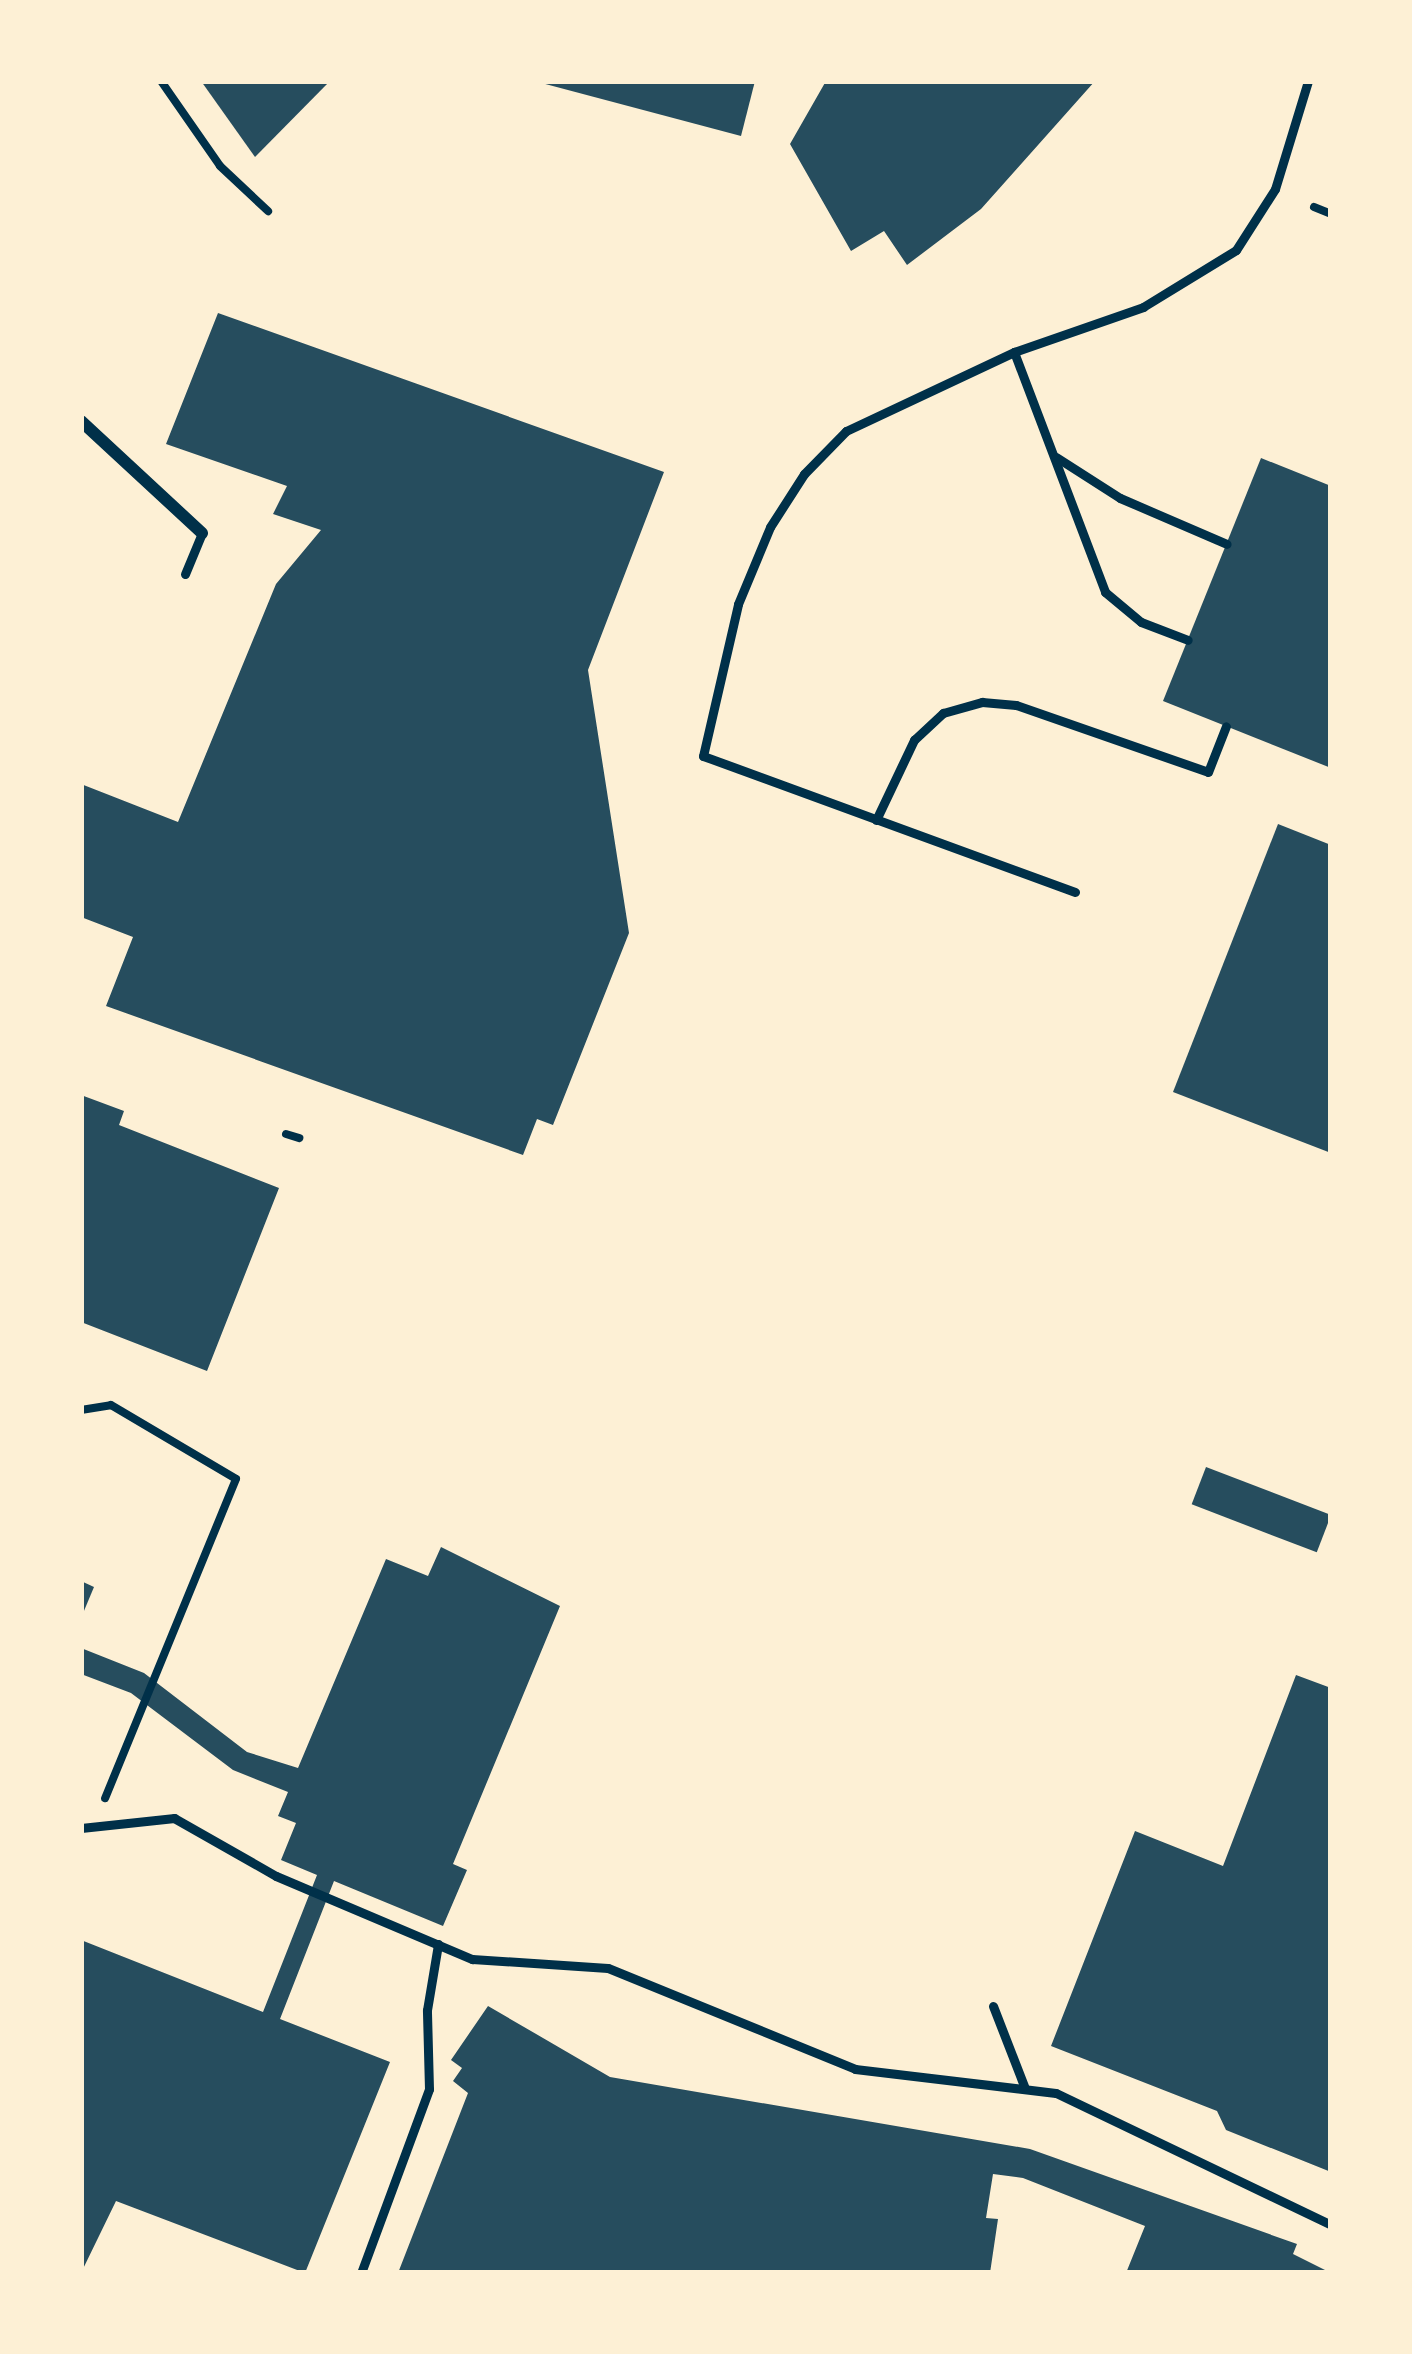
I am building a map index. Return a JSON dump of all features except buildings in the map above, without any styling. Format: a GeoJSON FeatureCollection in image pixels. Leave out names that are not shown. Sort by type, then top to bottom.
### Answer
{"type":"FeatureCollection","features":[{"type":"Feature","properties":{"kind":"street"},"geometry":{"type":"LineString","coordinates":[[81,421],[202,533]]}},
{"type":"Feature","properties":{"kind":"lane"},"geometry":{"type":"LineString","coordinates":[[1076,892],[704,756],[738,604],[770,527],[804,474],[846,431],[895,402],[1014,352],[1143,307],[1236,250],[1276,189],[1308,81]]}},
{"type":"Feature","properties":{"kind":"lane"},"geometry":{"type":"LineString","coordinates":[[1014,352],[1055,457],[1077,536],[1105,592],[1141,622],[1188,640]]}},
{"type":"Feature","properties":{"kind":"lane"},"geometry":{"type":"LineString","coordinates":[[1055,457],[1120,498],[1227,544]]}},
{"type":"Feature","properties":{"kind":"lane"},"geometry":{"type":"LineString","coordinates":[[185,574],[202,533]]}},
{"type":"Feature","properties":{"kind":"lane"},"geometry":{"type":"LineString","coordinates":[[876,820],[914,740],[943,713],[982,702],[1016,705],[1208,772],[1226,726]]}},
{"type":"Feature","properties":{"kind":"lane"},"geometry":{"type":"LineString","coordinates":[[86,1830],[174,1818],[276,1876],[472,1959],[608,1968],[855,2068],[1056,2093],[1331,2225]]}},
{"type":"Feature","properties":{"kind":"lane"},"geometry":{"type":"LineString","coordinates":[[361,2273],[429,2089],[427,2010],[438,1944]]}},
{"type":"Feature","properties":{"kind":"lane"},"geometry":{"type":"LineString","coordinates":[[993,2006],[1024,2086]]}},
{"type":"Feature","properties":{"kind":"path"},"geometry":{"type":"LineString","coordinates":[[161,81],[220,166],[268,211]]}},
{"type":"Feature","properties":{"kind":"path"},"geometry":{"type":"LineString","coordinates":[[1314,207],[1331,214]]}},
{"type":"Feature","properties":{"kind":"path"},"geometry":{"type":"LineString","coordinates":[[286,1134],[299,1138]]}},
{"type":"Feature","properties":{"kind":"path"},"geometry":{"type":"LineString","coordinates":[[81,1410],[111,1406],[236,1479],[86,1830]]}}]}
